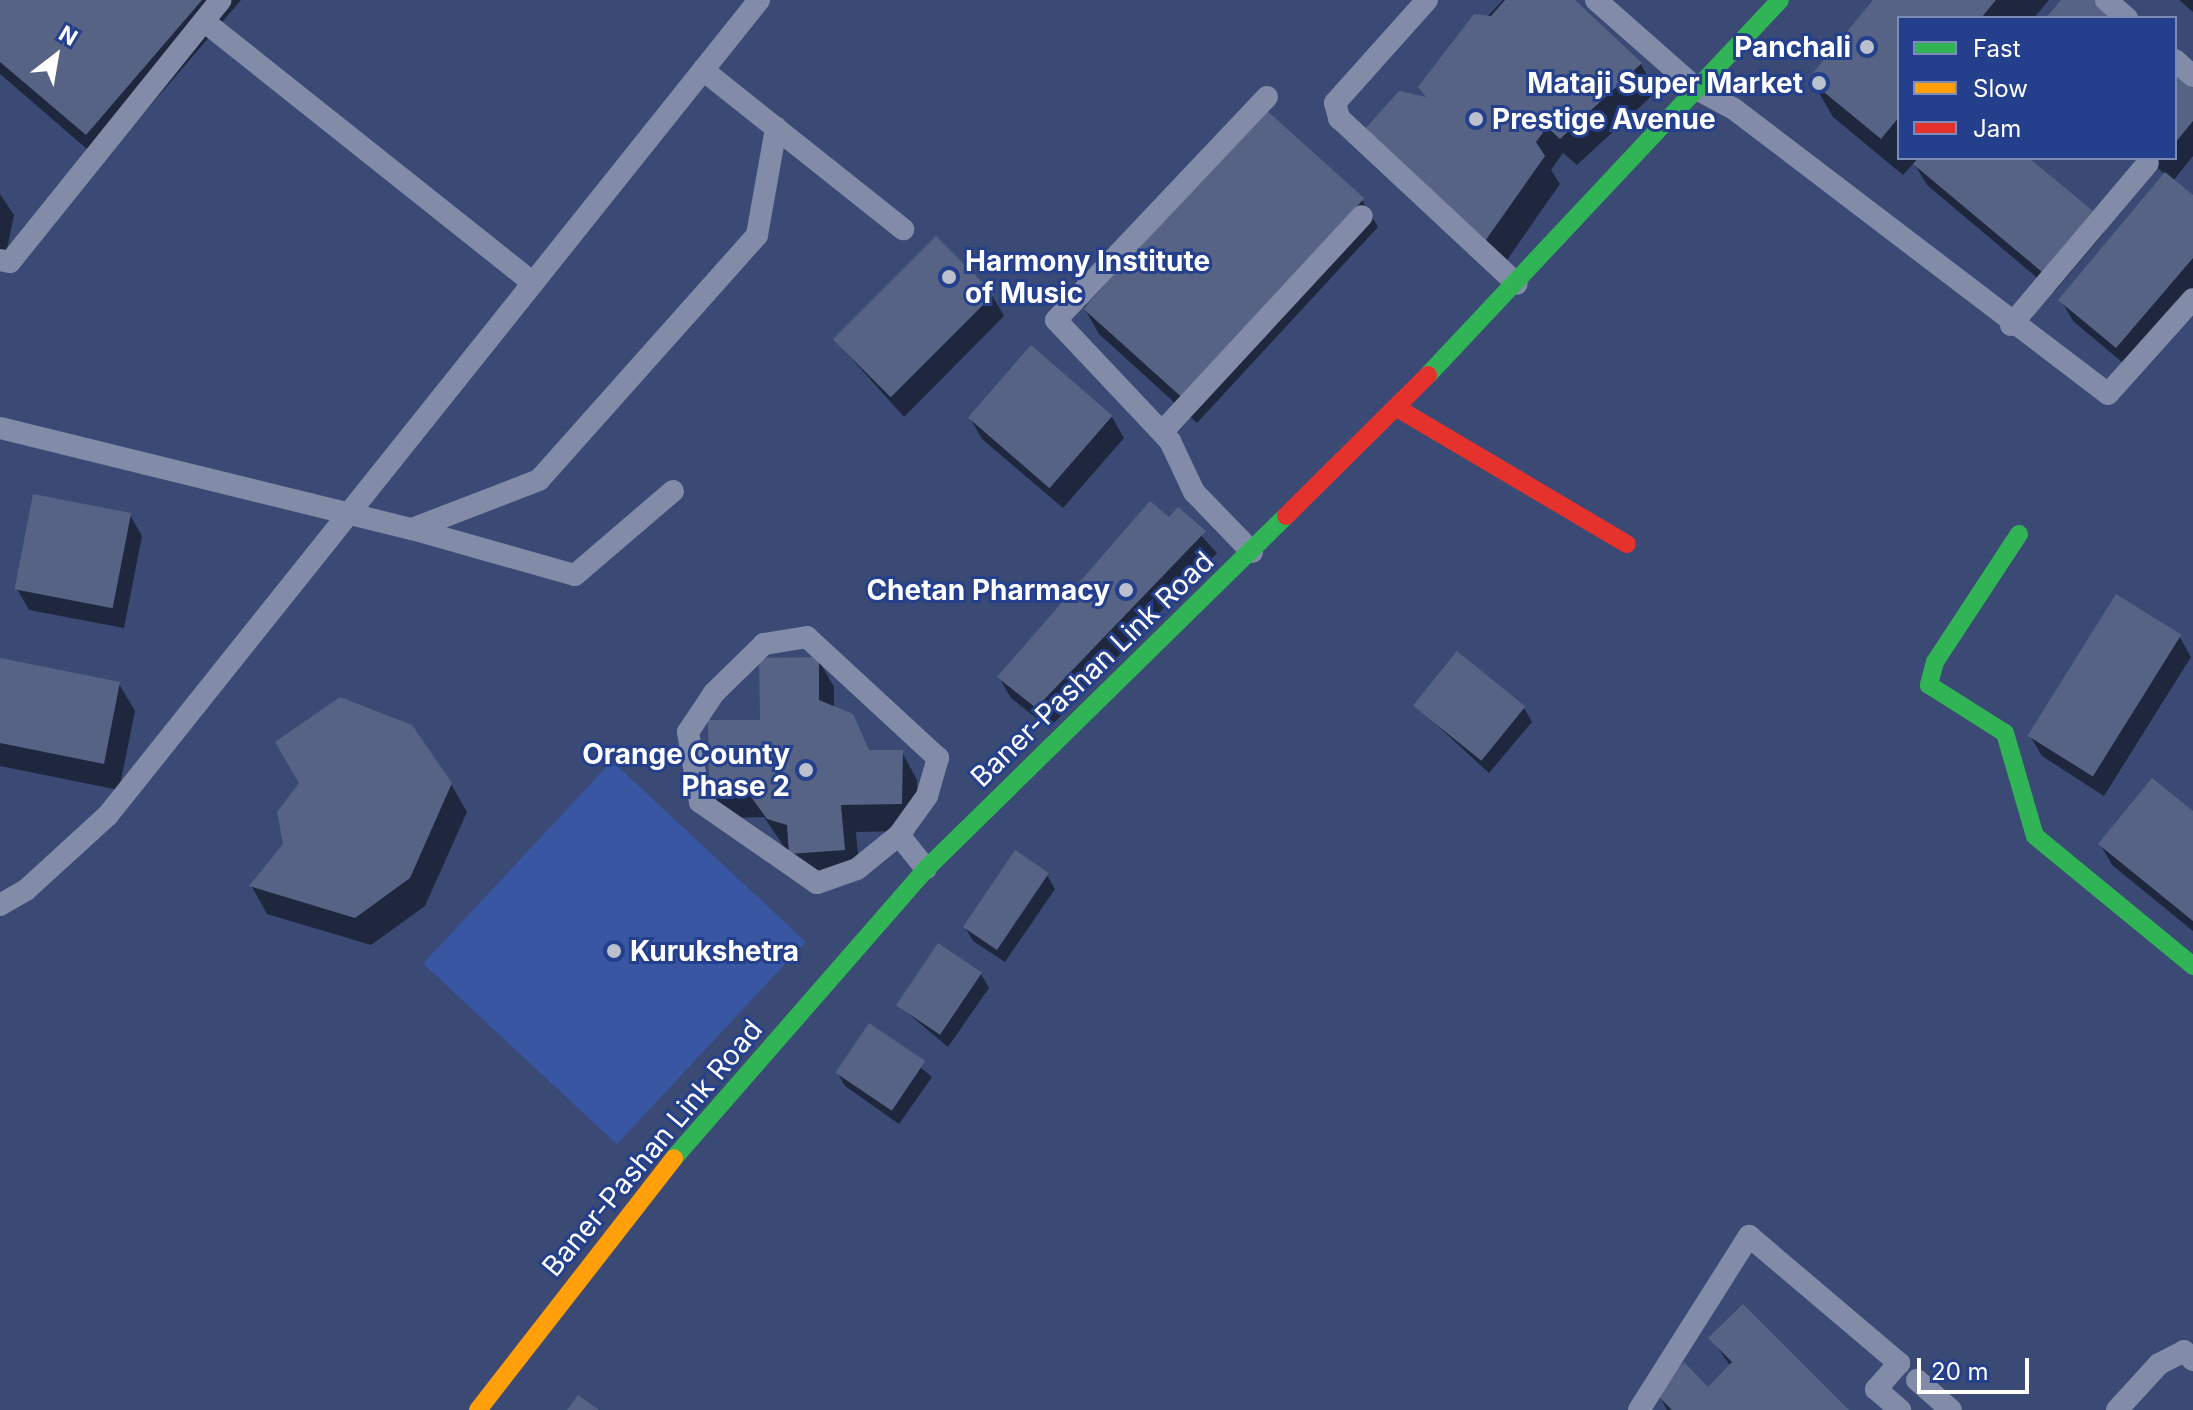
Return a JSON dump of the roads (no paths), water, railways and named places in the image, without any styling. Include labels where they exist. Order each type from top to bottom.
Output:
[{"type":"street","name":"Baner-Pashan Link Road","points":[[478,1410],[631,1208],[926,869],[1397,408],[1517,284],[1780,0]]},
{"type":"street","points":[[1397,408],[1627,544]]},
{"type":"street","points":[[2019,534],[1935,662],[1929,685],[2005,733],[2035,836],[2193,966]]},
{"type":"lane","points":[[0,260],[10,262],[221,0]]},
{"type":"lane","points":[[0,905],[26,890],[108,815],[759,0]]},
{"type":"lane","points":[[1427,0],[1335,103],[1339,118],[1517,284]]},
{"type":"lane","points":[[1596,0],[1697,89],[1734,109],[2011,325],[2108,394],[2193,299]]},
{"type":"lane","points":[[2106,0],[2125,16]]},
{"type":"lane","points":[[205,22],[533,283]]},
{"type":"lane","points":[[2177,62],[2193,76]]},
{"type":"lane","points":[[703,70],[903,229]]},
{"type":"lane","points":[[1252,552],[1194,492],[1162,432],[1056,320],[1267,97]]},
{"type":"lane","points":[[412,529],[539,480],[757,235],[776,128]]},
{"type":"lane","points":[[2011,325],[2148,163]]},
{"type":"lane","points":[[1162,432],[1362,216]]},
{"type":"lane","points":[[0,428],[350,512],[575,575],[673,491]]},
{"type":"lane","points":[[807,637],[938,758],[927,796],[899,835],[857,869],[817,883],[700,802],[688,732],[714,693],[764,644],[807,637]]},
{"type":"lane","points":[[899,835],[926,869]]},
{"type":"lane","points":[[1639,1410],[1749,1236],[1899,1363],[1876,1389],[1900,1410]]},
{"type":"lane","points":[[2117,1410],[2159,1364],[2184,1351],[2193,1360]]},
{"type":"lane","points":[[1917,1380],[1951,1410]]},
{"type":"place","name":"Panchali","points":[[1867,47]]},
{"type":"place","name":"Mataji Super Market","points":[[1819,83]]},
{"type":"place","name":"Prestige Avenue","points":[[1476,119]]},
{"type":"place","name":"Harmony Institute of Music","points":[[949,277]]},
{"type":"place","name":"Chetan Pharmacy","points":[[1126,590]]},
{"type":"place","name":"Orange County Phase 2","points":[[806,770]]},
{"type":"place","name":"Kurukshetra","points":[[614,951]]}]
